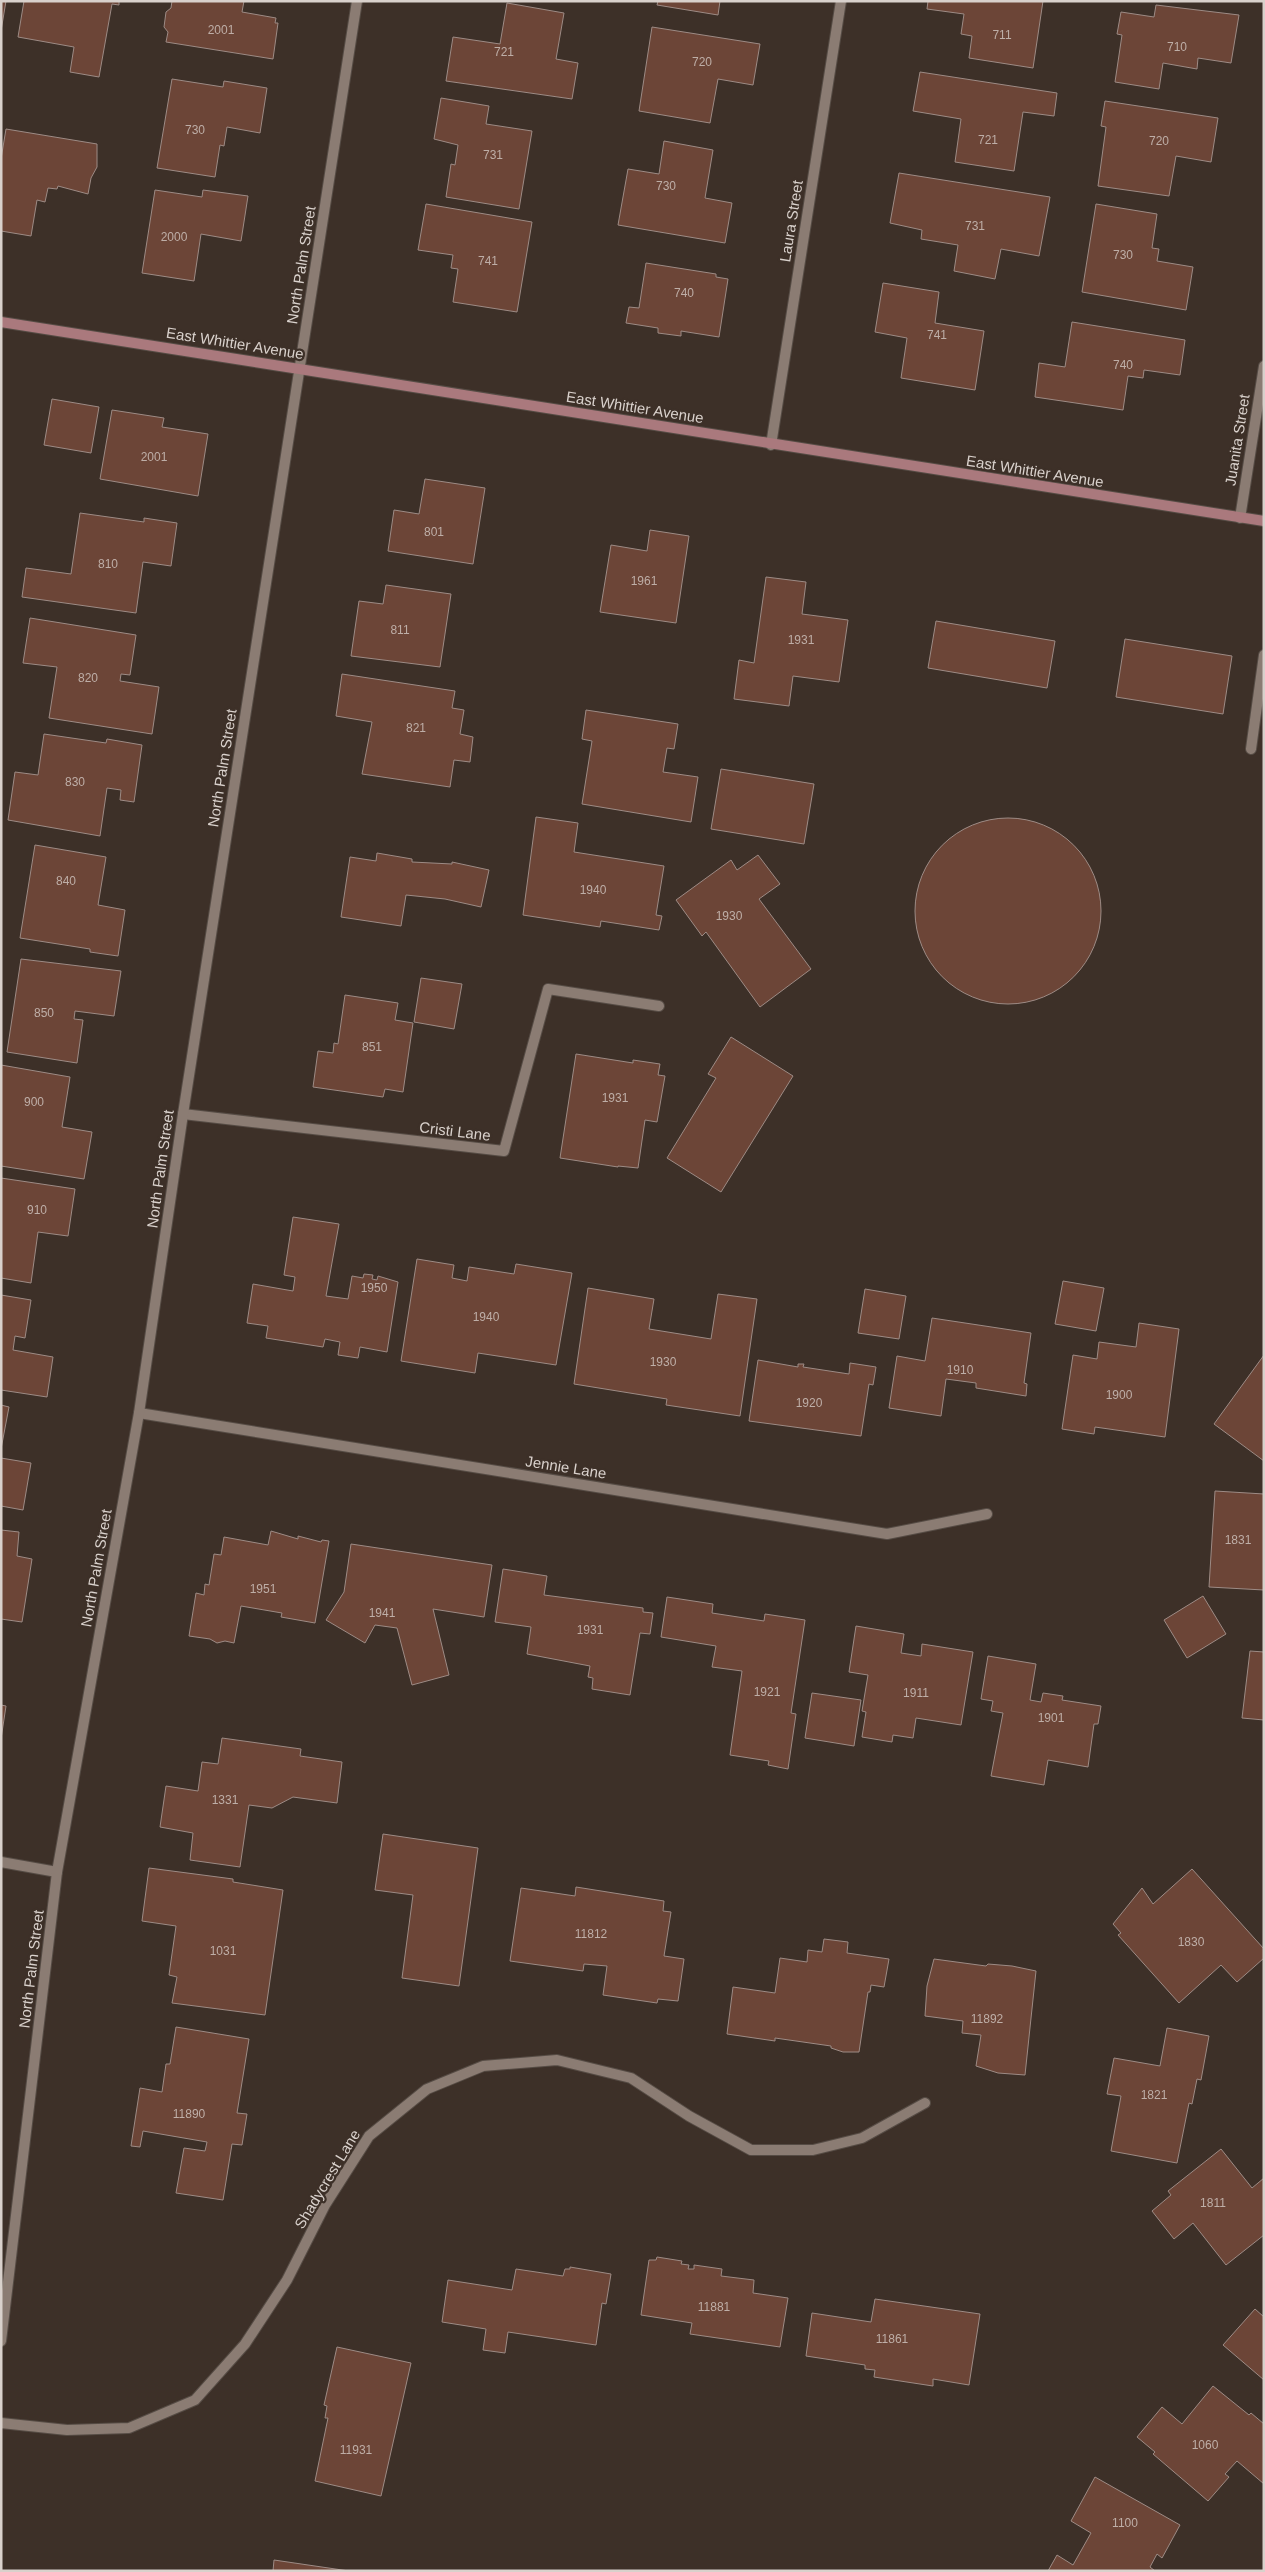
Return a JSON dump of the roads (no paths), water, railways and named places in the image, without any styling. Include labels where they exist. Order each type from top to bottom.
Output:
[{"type":"street","name":"North Palm Street","points":[[1,2341],[58,1872],[139,1413],[183,1114],[357,1]]},
{"type":"street","name":"Laura Street","points":[[771,445],[841,1]]},
{"type":"street","name":"East Whittier Avenue","points":[[1,322],[1264,522]]},
{"type":"street","name":"Juanita Street","points":[[1240,518],[1264,366]]},
{"type":"street","points":[[1251,750],[1264,655]]},
{"type":"street","name":"Cristi Lane","points":[[183,1114],[504,1151],[548,989],[659,1006]]},
{"type":"street","name":"Jennie Lane","points":[[139,1413],[887,1534],[987,1514]]},
{"type":"street","points":[[1,1862],[58,1872]]},
{"type":"street","name":"Shadycrest Lane","points":[[1,2423],[67,2430],[129,2428],[195,2400],[245,2344],[287,2280],[326,2205],[369,2136],[426,2089],[483,2066],[557,2060],[631,2078],[689,2116],[752,2150],[813,2150],[862,2138],[925,2103]]}]
